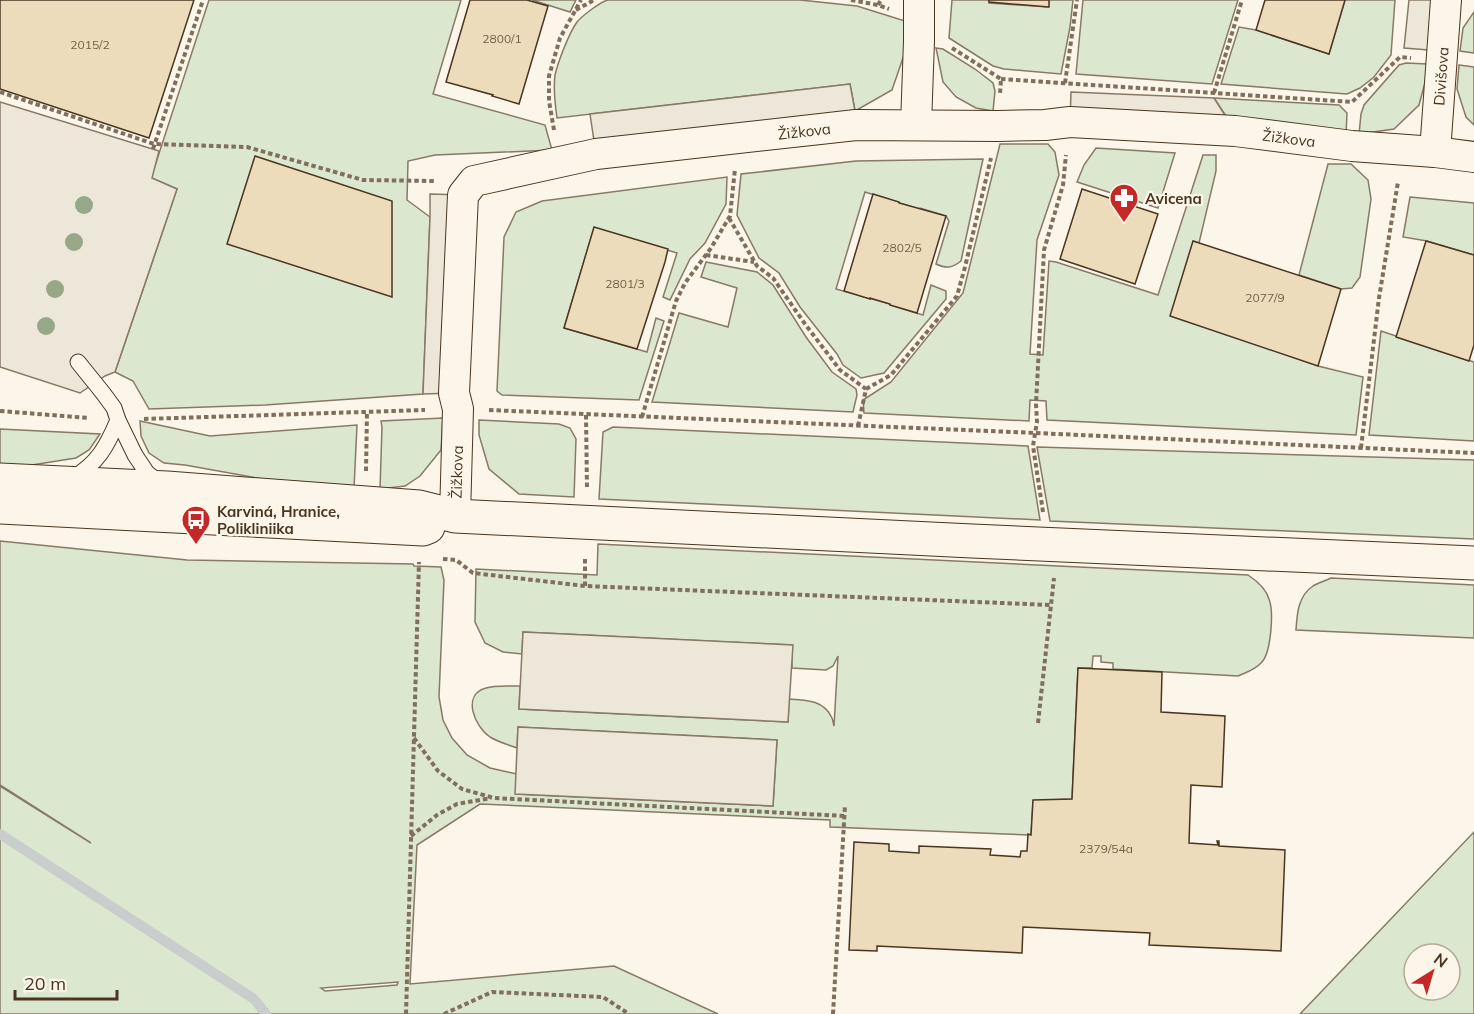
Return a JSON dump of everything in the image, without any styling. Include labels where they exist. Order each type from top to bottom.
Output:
[{"type":"street","points":[[916,125],[919,0]]},
{"type":"street","name":"Divišova","points":[[1435,152],[1446,0]]},
{"type":"street","name":"Žižkova","points":[[455,516],[458,409],[454,393],[463,195],[474,181],[596,154],[856,125],[998,126],[1070,122],[1235,131],[1352,146],[1474,157]]},
{"type":"street","name":"Žižkova","points":[[0,480],[167,488],[419,507],[455,516],[1474,563]]},
{"type":"street","name":"Žižkova","points":[[0,507],[423,530],[455,516]]},
{"type":"lane","points":[[78,362],[114,408],[135,455],[147,473],[167,488]]},
{"type":"lane","points":[[64,484],[85,471],[97,459],[109,442],[118,420]]},
{"type":"path","points":[[154,146],[202,0]]},
{"type":"path","points":[[560,163],[549,101],[549,76],[560,38],[581,0]]},
{"type":"path","points":[[576,10],[594,0]]},
{"type":"path","points":[[878,5],[881,0]]},
{"type":"path","points":[[1065,83],[1077,0]]},
{"type":"path","points":[[1214,93],[1242,0]]},
{"type":"path","points":[[919,41],[944,43],[1001,79],[1352,102],[1400,57],[1441,59]]},
{"type":"path","points":[[858,426],[866,389],[891,375],[957,296],[998,126],[1001,79]]},
{"type":"path","points":[[0,92],[154,146],[247,147],[363,180],[474,181]]},
{"type":"path","points":[[1038,723],[1055,573],[1051,544],[1040,501],[1033,446],[1037,422],[1044,250],[1063,186],[1070,122]]},
{"type":"path","points":[[642,417],[676,302],[684,283],[706,255],[729,218],[735,170],[728,139]]},
{"type":"path","points":[[1360,448],[1379,298],[1403,150]]},
{"type":"path","points":[[729,218],[757,266],[773,278],[840,370],[866,389]]},
{"type":"path","points":[[706,255],[755,262]]},
{"type":"path","points":[[0,411],[118,420],[458,409],[1474,453]]},
{"type":"path","points":[[366,474],[367,411]]},
{"type":"path","points":[[586,414],[587,497]]},
{"type":"path","points":[[585,554],[585,586]]},
{"type":"path","points":[[406,1014],[419,557]]},
{"type":"path","points":[[438,558],[456,560],[473,573],[585,586],[1051,605]]},
{"type":"path","points":[[414,738],[438,771],[462,789],[494,798]]},
{"type":"path","points":[[411,836],[437,815],[457,804],[494,798],[845,816]]},
{"type":"path","points":[[833,1014],[845,805]]},
{"type":"path","points":[[444,1014],[492,992],[603,997],[629,1014]]},
{"type":"green space","points":[[209,0],[461,0],[433,94],[545,125],[552,150],[435,155],[408,161],[407,200],[430,217],[423,394],[265,405],[149,409],[133,381],[115,372],[177,189],[151,178]]},
{"type":"green space","points":[[532,0],[576,0],[570,12]]},
{"type":"green space","points":[[608,0],[800,0],[857,6],[905,21],[904,55],[892,90],[855,111],[850,84],[557,118],[555,75],[567,40],[579,19]]},
{"type":"green space","points":[[952,0],[989,0],[989,3],[1048,7],[1049,0],[1073,0],[1061,74],[993,66],[949,38]]},
{"type":"green space","points":[[1083,0],[1238,0],[1212,84],[1076,74]]},
{"type":"green space","points":[[1345,0],[1395,0],[1391,55],[1374,77],[1360,88],[1347,94],[1221,84],[1239,27],[1256,30],[1329,54]]},
{"type":"green space","points":[[1474,12],[1474,53],[1460,51],[1463,28]]},
{"type":"green space","points":[[936,48],[943,49],[993,83],[995,91],[993,111],[976,108],[956,97],[943,82]]},
{"type":"green space","points":[[1427,64],[1427,75],[1419,105],[1394,129],[1359,134],[1364,105],[1399,65]]},
{"type":"green space","points":[[1459,65],[1474,67],[1474,125],[1466,117],[1457,89]]},
{"type":"green space","points":[[1214,98],[1339,105],[1347,113],[1346,134],[1228,119]]},
{"type":"green space","points":[[1000,144],[1048,144],[1055,152],[1059,175],[1037,240],[1030,354],[1043,355],[1049,261],[1158,295],[1203,155],[1216,155],[1216,171],[1199,243],[1193,241],[1318,366],[1363,377],[1356,435],[1047,420],[1046,401],[1030,400],[1029,421],[864,413],[863,400],[891,382],[963,293]]},
{"type":"green space","points":[[1096,148],[1175,153],[1158,208],[1077,182],[1084,165]]},
{"type":"green space","points":[[983,159],[961,261],[952,266],[936,264],[949,221],[946,216],[865,192],[836,289],[923,315],[931,285],[946,291],[946,299],[884,373],[861,378],[843,365],[800,307],[779,273],[759,258],[737,215],[741,174],[856,161]]},
{"type":"green space","points":[[1328,164],[1351,164],[1368,180],[1371,199],[1360,277],[1352,288],[1341,289],[1299,275]]},
{"type":"green space","points":[[727,177],[726,204],[705,243],[690,259],[670,300],[663,297],[677,253],[594,228],[564,328],[647,352],[656,318],[664,321],[639,400],[502,395],[497,391],[504,237],[516,212],[542,201]]},
{"type":"green space","points":[[1410,197],[1474,203],[1474,255],[1427,241],[1403,237]]},
{"type":"green space","points":[[706,262],[757,272],[773,285],[806,337],[832,372],[856,389],[853,412],[652,402],[679,313],[728,327],[737,288],[701,277]]},
{"type":"green space","points":[[1381,331],[1474,362],[1474,441],[1369,435]]},
{"type":"green space","points":[[443,418],[441,450],[420,476],[405,486],[380,489],[381,421]]},
{"type":"green space","points":[[479,420],[559,424],[570,428],[576,439],[574,497],[519,494],[489,469],[479,435]]},
{"type":"green space","points":[[140,421],[210,436],[357,425],[354,488],[307,487],[164,463],[149,453],[141,436]]},
{"type":"green space","points":[[613,427],[1028,446],[1040,520],[599,499],[603,432]]},
{"type":"green space","points":[[0,429],[100,434],[89,450],[76,458],[0,470]]},
{"type":"green space","points":[[1037,447],[1474,460],[1474,539],[1050,521]]},
{"type":"green space","points":[[0,541],[187,560],[413,564],[414,566],[441,567],[444,580],[439,697],[443,720],[452,738],[467,755],[490,768],[517,774],[516,794],[773,806],[777,740],[518,727],[517,748],[496,740],[484,732],[473,711],[474,697],[478,692],[489,687],[520,686],[519,709],[788,722],[789,699],[802,700],[819,704],[829,712],[834,726],[838,656],[833,666],[826,670],[792,668],[792,645],[523,632],[522,654],[503,652],[485,643],[475,622],[476,569],[597,575],[598,544],[1248,575],[1263,588],[1271,605],[1271,632],[1265,657],[1257,667],[1238,676],[1113,669],[1113,663],[1101,662],[1101,656],[1093,656],[1092,668],[1078,668],[1072,799],[1033,801],[1031,835],[830,827],[830,820],[480,804],[417,845],[410,984],[614,966],[718,1014],[0,1014],[0,786],[91,843],[0,785]],"holes":[[[398,982],[397,985],[325,991],[321,988]]]},
{"type":"green space","points":[[1331,578],[1474,585],[1474,638],[1296,630],[1298,612],[1304,595],[1313,586]]},
{"type":"green space","points":[[1474,832],[1474,1014],[1300,1014]]},
{"type":"shaded area","points":[[1409,0],[1446,0],[1441,51],[1404,48]]},
{"type":"shaded area","points":[[850,84],[855,111],[596,154],[590,114]]},
{"type":"shaded area","points":[[1071,92],[1214,98],[1235,131],[1070,122]]},
{"type":"shaded area","points":[[0,102],[159,151],[152,178],[177,189],[115,372],[80,393],[0,367]]},
{"type":"shaded area","points":[[430,194],[463,195],[454,393],[423,394]]},
{"type":"shaded area","points":[[523,632],[793,645],[788,722],[519,709]]},
{"type":"shaded area","points":[[518,727],[777,740],[773,806],[515,794]]},
{"type":"building","points":[[0,0],[194,0],[149,138],[0,89]]},
{"type":"building","points":[[470,0],[527,0],[548,6],[519,104],[446,82]]},
{"type":"building","points":[[989,0],[1049,0],[1049,7],[989,2]]},
{"type":"building","points":[[1265,0],[1345,0],[1329,54],[1256,30]]},
{"type":"building","points":[[255,156],[392,201],[392,297],[227,244]]},
{"type":"building","points":[[1082,189],[1158,214],[1135,284],[1060,259]]},
{"type":"building","points":[[873,194],[946,216],[917,313],[844,291]]},
{"type":"building","points":[[594,227],[668,249],[637,349],[564,328]]},
{"type":"building","points":[[1193,241],[1341,289],[1318,366],[1170,316]]},
{"type":"building","points":[[1426,241],[1474,255],[1474,345],[1469,361],[1396,337]]},
{"type":"building","points":[[1078,668],[1162,672],[1161,712],[1225,716],[1222,787],[1191,785],[1189,843],[1218,845],[1217,841],[1219,841],[1219,846],[1285,850],[1281,951],[1149,945],[1150,933],[1023,927],[1022,953],[877,946],[877,951],[849,950],[854,842],[889,844],[889,851],[919,853],[919,846],[991,849],[990,855],[1020,857],[1021,851],[1027,851],[1028,834],[1031,835],[1033,800],[1072,799]]},
{"type":"waterway","points":[[0,834],[254,999],[266,1014]]},
{"type":"place","name":"Avicena","points":[[1124,224]]},
{"type":"place","name":"Karviná, Hranice, Polikliniika","points":[[196,546]]}]
